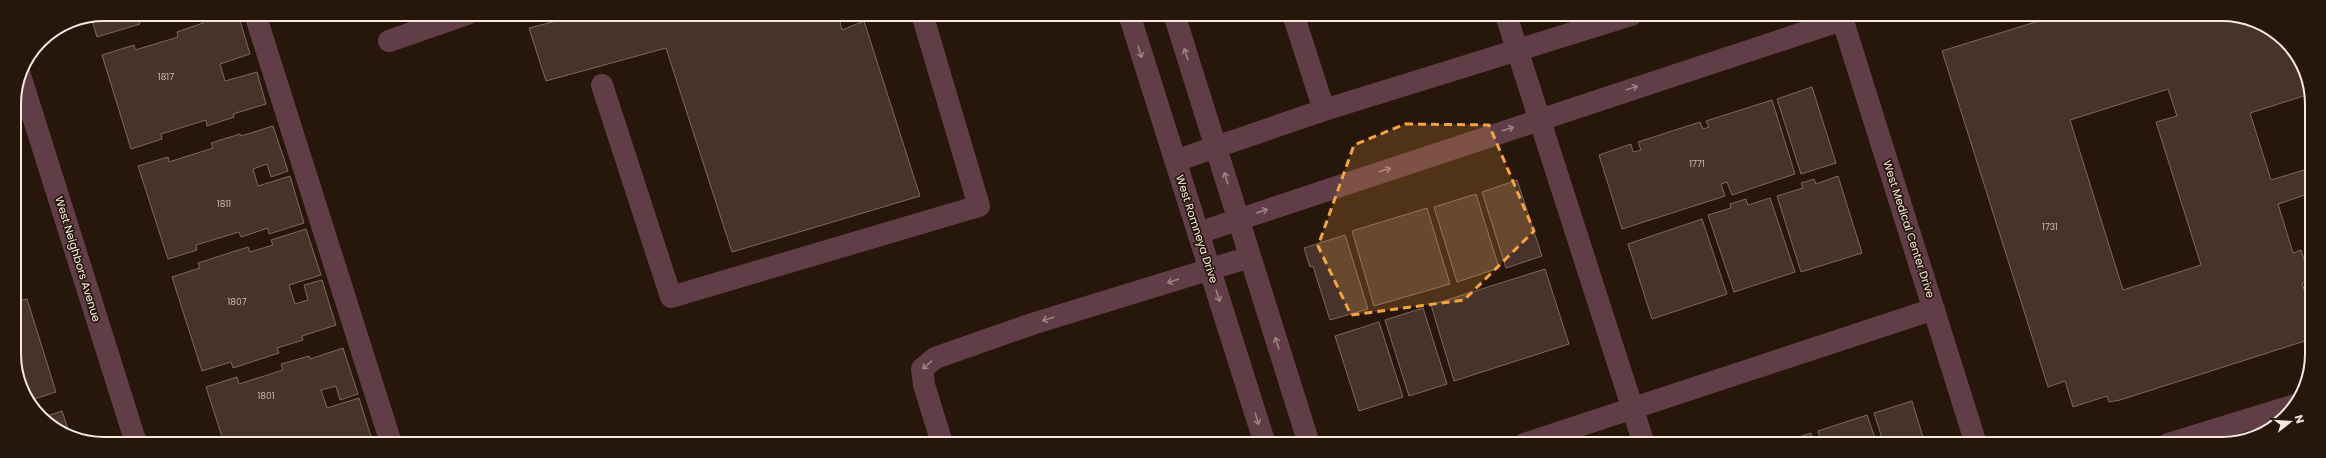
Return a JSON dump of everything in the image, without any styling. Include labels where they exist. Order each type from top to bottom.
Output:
[{"type":"street","points":[[257,21],[389,437]]},
{"type":"street","points":[[389,41],[447,21]]},
{"type":"street","points":[[602,86],[671,297],[979,206],[924,21]]},
{"type":"street","name":"West Romneya Drive","points":[[1131,21],[1263,437]]},
{"type":"street","points":[[1176,21],[1307,437]]},
{"type":"street","points":[[1295,21],[1324,110]]},
{"type":"street","points":[[1508,21],[1642,437]]},
{"type":"street","points":[[1175,161],[1324,110],[1612,21]]},
{"type":"street","points":[[1198,233],[1830,21]]},
{"type":"street","name":"West Medical Center Drive","points":[[1843,21],[1974,437]]},
{"type":"street","name":"West Neighbors Avenue","points":[[23,86],[134,437]]},
{"type":"street","points":[[940,437],[924,384],[922,369],[935,358],[1032,324],[1250,257]]},
{"type":"street","points":[[1545,437],[1934,309]]},
{"type":"street","points":[[2191,437],[2270,413]]},
{"type":"highlighted area","points":[[1405,124],[1489,125],[1534,231],[1464,300],[1351,315],[1318,246],[1354,145]]},
{"type":"building","points":[[139,21],[140,24],[97,37],[93,22]]},
{"type":"building","points":[[202,21],[240,21],[250,54],[220,64],[225,81],[257,72],[266,104],[233,114],[234,117],[207,126],[206,120],[161,134],[162,139],[131,149],[102,55],[134,45],[135,50],[178,37],[177,32],[203,23]]},
{"type":"building","points":[[556,21],[840,21],[842,30],[864,21],[920,196],[732,252],[666,48],[546,81],[529,28]]},
{"type":"building","points":[[2039,21],[2222,21],[2249,25],[2268,35],[2281,45],[2294,63],[2301,77],[2304,96],[2250,113],[2271,180],[2305,170],[2305,195],[2278,204],[2293,253],[2301,250],[2305,262],[2305,282],[2302,283],[2305,292],[2305,341],[2120,400],[2109,402],[2107,396],[2073,407],[2065,381],[2048,387],[1942,51]],"holes":[[[2168,89],[2177,116],[2156,122],[2201,265],[2123,290],[2070,120]]]},
{"type":"building","points":[[1812,87],[1836,163],[1801,174],[1777,99]]},
{"type":"building","points":[[1772,100],[1795,174],[1732,195],[1727,182],[1721,184],[1725,196],[1622,229],[1599,155],[1631,144],[1633,152],[1641,150],[1638,142],[1700,122],[1703,129],[1709,127],[1706,121]]},
{"type":"building","points":[[273,126],[288,171],[271,177],[267,164],[253,169],[258,186],[290,176],[304,223],[269,234],[268,228],[241,237],[239,232],[196,245],[197,250],[168,259],[138,166],[168,157],[169,162],[213,148],[211,143]]},
{"type":"building","points":[[1838,176],[1862,253],[1801,272],[1777,196],[1803,188],[1801,183],[1814,179],[1816,184]]},
{"type":"building","points":[[1517,180],[1542,256],[1506,268],[1482,192]]},
{"type":"building","points":[[1476,194],[1499,268],[1457,282],[1434,207]]},
{"type":"building","points":[[1770,198],[1795,272],[1734,292],[1708,215],[1731,208],[1730,204],[1746,199],[1748,205]]},
{"type":"building","points":[[1427,208],[1450,284],[1374,306],[1352,231]]},
{"type":"building","points":[[1702,219],[1727,294],[1652,319],[1628,244]]},
{"type":"building","points":[[306,229],[321,275],[289,285],[295,304],[308,300],[304,285],[322,280],[336,325],[302,336],[303,340],[277,348],[279,353],[233,368],[231,362],[202,371],[172,277],[200,268],[198,263],[248,247],[250,252],[273,245],[271,240]]},
{"type":"building","points":[[1345,235],[1368,309],[1330,320],[1313,266],[1310,267],[1304,248]]},
{"type":"building","points":[[1545,269],[1569,344],[1454,381],[1431,305]]},
{"type":"building","points":[[27,299],[56,392],[35,399],[25,381],[21,359],[21,300]]},
{"type":"building","points":[[1423,308],[1447,384],[1409,396],[1385,320]]},
{"type":"building","points":[[1379,322],[1403,397],[1359,411],[1335,336]]},
{"type":"building","points":[[343,348],[358,394],[340,400],[336,386],[321,390],[327,408],[359,398],[371,437],[222,437],[206,387],[237,377],[239,384],[283,370],[281,364],[309,356],[310,359]]},
{"type":"building","points":[[1912,401],[1923,437],[1882,437],[1874,413]]},
{"type":"building","points":[[62,411],[68,429],[58,423],[48,416]]},
{"type":"building","points":[[1867,415],[1875,437],[1820,437],[1818,431]]},
{"type":"building","points":[[1811,433],[1812,437],[1799,437]]}]
